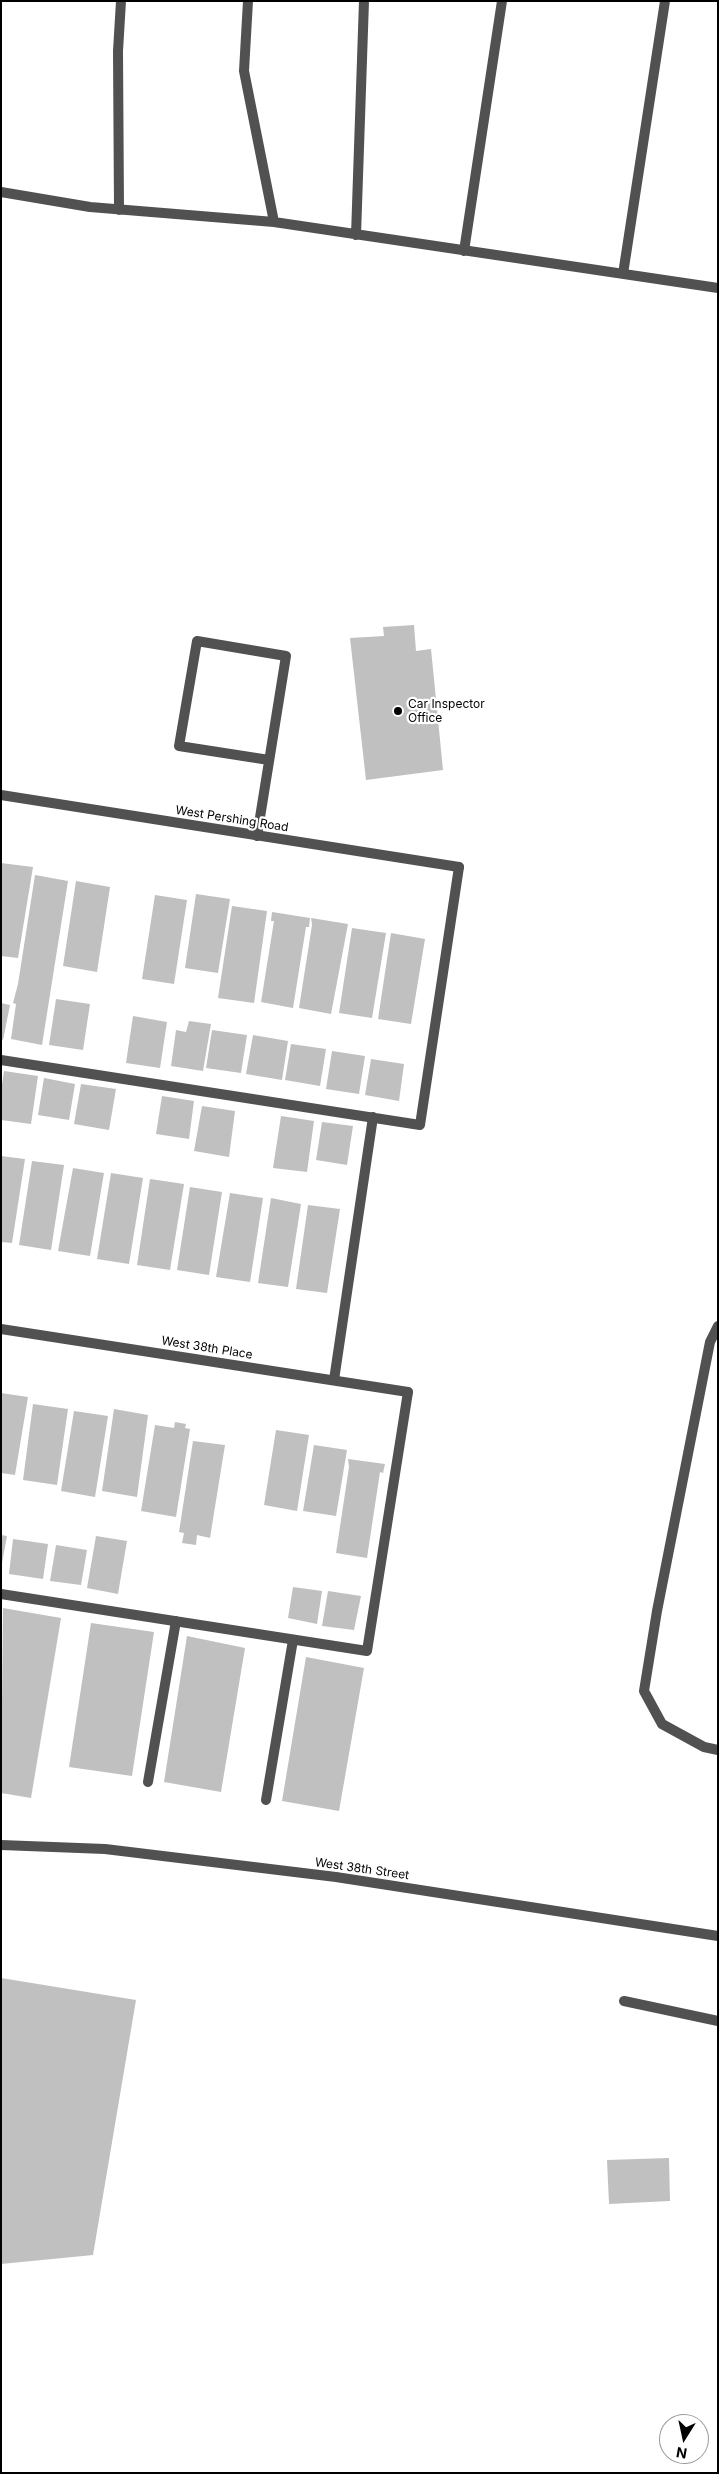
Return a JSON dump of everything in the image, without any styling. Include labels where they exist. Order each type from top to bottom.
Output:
[{"type":"street","points":[[119,210],[118,51],[122,1]]},
{"type":"street","points":[[248,1],[244,71],[274,222]]},
{"type":"street","points":[[356,235],[364,1]]},
{"type":"street","points":[[464,250],[502,1]]},
{"type":"street","points":[[623,274],[665,1]]},
{"type":"street","points":[[1,192],[119,210],[274,222],[718,288]]},
{"type":"street","points":[[257,836],[286,656],[198,641],[180,746],[269,760]]},
{"type":"street","name":"West Pershing Road","points":[[1,795],[459,867],[420,1125],[373,1118]]},
{"type":"street","points":[[1,1060],[373,1118],[334,1380]]},
{"type":"street","points":[[718,1326],[710,1342],[657,1611],[644,1691],[662,1724],[704,1747],[718,1750]]},
{"type":"street","name":"West 38th Place","points":[[1,1328],[408,1392],[367,1651],[293,1640]]},
{"type":"street","points":[[1,1594],[293,1640],[266,1800]]},
{"type":"street","points":[[148,1782],[176,1621]]},
{"type":"street","name":"West 38th Street","points":[[1,1845],[105,1849],[326,1876],[718,1936]]},
{"type":"street","points":[[624,2001],[718,2021]]},
{"type":"building","name":"Car Inspector Office","points":[[414,625],[416,651],[431,649],[443,770],[366,780],[350,638],[384,636],[383,627]]},
{"type":"building","points":[[1,863],[33,867],[18,958],[1,956]]},
{"type":"building","points":[[35,875],[68,881],[42,1045],[11,1039],[16,1004],[13,1003],[18,984]]},
{"type":"building","points":[[76,881],[110,887],[97,972],[63,966]]},
{"type":"building","points":[[196,894],[230,899],[218,973],[185,968]]},
{"type":"building","points":[[155,895],[187,900],[174,984],[142,979]]},
{"type":"building","points":[[232,906],[267,911],[254,1003],[218,998]]},
{"type":"building","points":[[272,912],[310,918],[309,927],[306,927],[293,1008],[261,1002],[274,921],[271,921]]},
{"type":"building","points":[[311,918],[348,924],[331,1014],[299,1008],[312,925]]},
{"type":"building","points":[[352,928],[386,933],[372,1018],[339,1013]]},
{"type":"building","points":[[391,933],[425,939],[411,1024],[378,1019]]},
{"type":"building","points":[[56,999],[90,1004],[83,1050],[49,1045]]},
{"type":"building","points":[[1,1003],[10,1005],[3,1040],[1,1039]]},
{"type":"building","points":[[133,1016],[167,1022],[160,1068],[126,1063]]},
{"type":"building","points":[[189,1021],[211,1024],[203,1071],[171,1066],[176,1030],[186,1032]]},
{"type":"building","points":[[212,1030],[247,1035],[241,1073],[206,1068]]},
{"type":"building","points":[[253,1035],[288,1041],[282,1080],[246,1074]]},
{"type":"building","points":[[291,1044],[326,1049],[320,1086],[285,1080]]},
{"type":"building","points":[[332,1051],[365,1056],[359,1094],[326,1089]]},
{"type":"building","points":[[371,1059],[404,1064],[399,1101],[365,1095]]},
{"type":"building","points":[[4,1071],[38,1076],[31,1124],[1,1120],[1,1091]]},
{"type":"building","points":[[44,1078],[75,1084],[69,1120],[38,1115]]},
{"type":"building","points":[[81,1084],[116,1089],[109,1130],[74,1124]]},
{"type":"building","points":[[162,1096],[194,1101],[189,1139],[156,1134]]},
{"type":"building","points":[[202,1106],[235,1111],[229,1157],[194,1151]]},
{"type":"building","points":[[281,1116],[314,1121],[307,1172],[273,1168]]},
{"type":"building","points":[[322,1122],[353,1126],[347,1165],[316,1160]]},
{"type":"building","points":[[1,1156],[25,1159],[12,1243],[1,1242]]},
{"type":"building","points":[[32,1161],[64,1165],[51,1250],[19,1245]]},
{"type":"building","points":[[73,1168],[104,1173],[90,1256],[58,1251]]},
{"type":"building","points":[[111,1173],[143,1178],[129,1264],[97,1259]]},
{"type":"building","points":[[150,1179],[184,1184],[170,1270],[137,1265]]},
{"type":"building","points":[[190,1187],[222,1192],[209,1275],[177,1270]]},
{"type":"building","points":[[230,1193],[263,1198],[250,1282],[216,1277]]},
{"type":"building","points":[[271,1198],[301,1204],[288,1287],[258,1283]]},
{"type":"building","points":[[308,1205],[340,1209],[327,1293],[296,1289]]},
{"type":"building","points":[[1,1393],[28,1397],[15,1475],[1,1473]]},
{"type":"building","points":[[33,1404],[68,1409],[57,1485],[23,1480]]},
{"type":"building","points":[[114,1409],[148,1415],[137,1497],[102,1491]]},
{"type":"building","points":[[74,1411],[108,1416],[95,1497],[61,1491]]},
{"type":"building","points":[[175,1422],[186,1424],[185,1428],[190,1429],[176,1517],[141,1511],[155,1425],[174,1428]]},
{"type":"building","points":[[276,1430],[309,1435],[297,1511],[264,1505]]},
{"type":"building","points":[[193,1441],[225,1445],[210,1538],[197,1535],[196,1545],[182,1543],[184,1533],[179,1532]]},
{"type":"building","points":[[314,1445],[347,1450],[336,1516],[303,1511]]},
{"type":"building","points":[[348,1459],[385,1464],[383,1473],[380,1472],[367,1558],[336,1553],[349,1467]]},
{"type":"building","points":[[1,1535],[7,1536],[2,1563],[1,1563]]},
{"type":"building","points":[[96,1536],[127,1541],[118,1594],[87,1588]]},
{"type":"building","points":[[13,1539],[48,1544],[43,1579],[9,1574]]},
{"type":"building","points":[[56,1545],[87,1550],[81,1585],[50,1581]]},
{"type":"building","points":[[293,1587],[322,1591],[317,1624],[288,1618]]},
{"type":"building","points":[[328,1591],[361,1596],[354,1630],[322,1626]]},
{"type":"building","points":[[3,1608],[61,1618],[31,1798],[1,1793]]},
{"type":"building","points":[[91,1623],[154,1632],[132,1776],[69,1767]]},
{"type":"building","points":[[187,1636],[245,1648],[221,1792],[164,1782]]},
{"type":"building","points":[[306,1657],[364,1668],[339,1811],[282,1801]]},
{"type":"building","points":[[1,1978],[136,2000],[93,2255],[1,2264]]},
{"type":"building","points":[[669,2158],[670,2201],[609,2204],[607,2160]]},
{"type":"place","name":"Car Inspector Office","points":[[398,711]]}]
